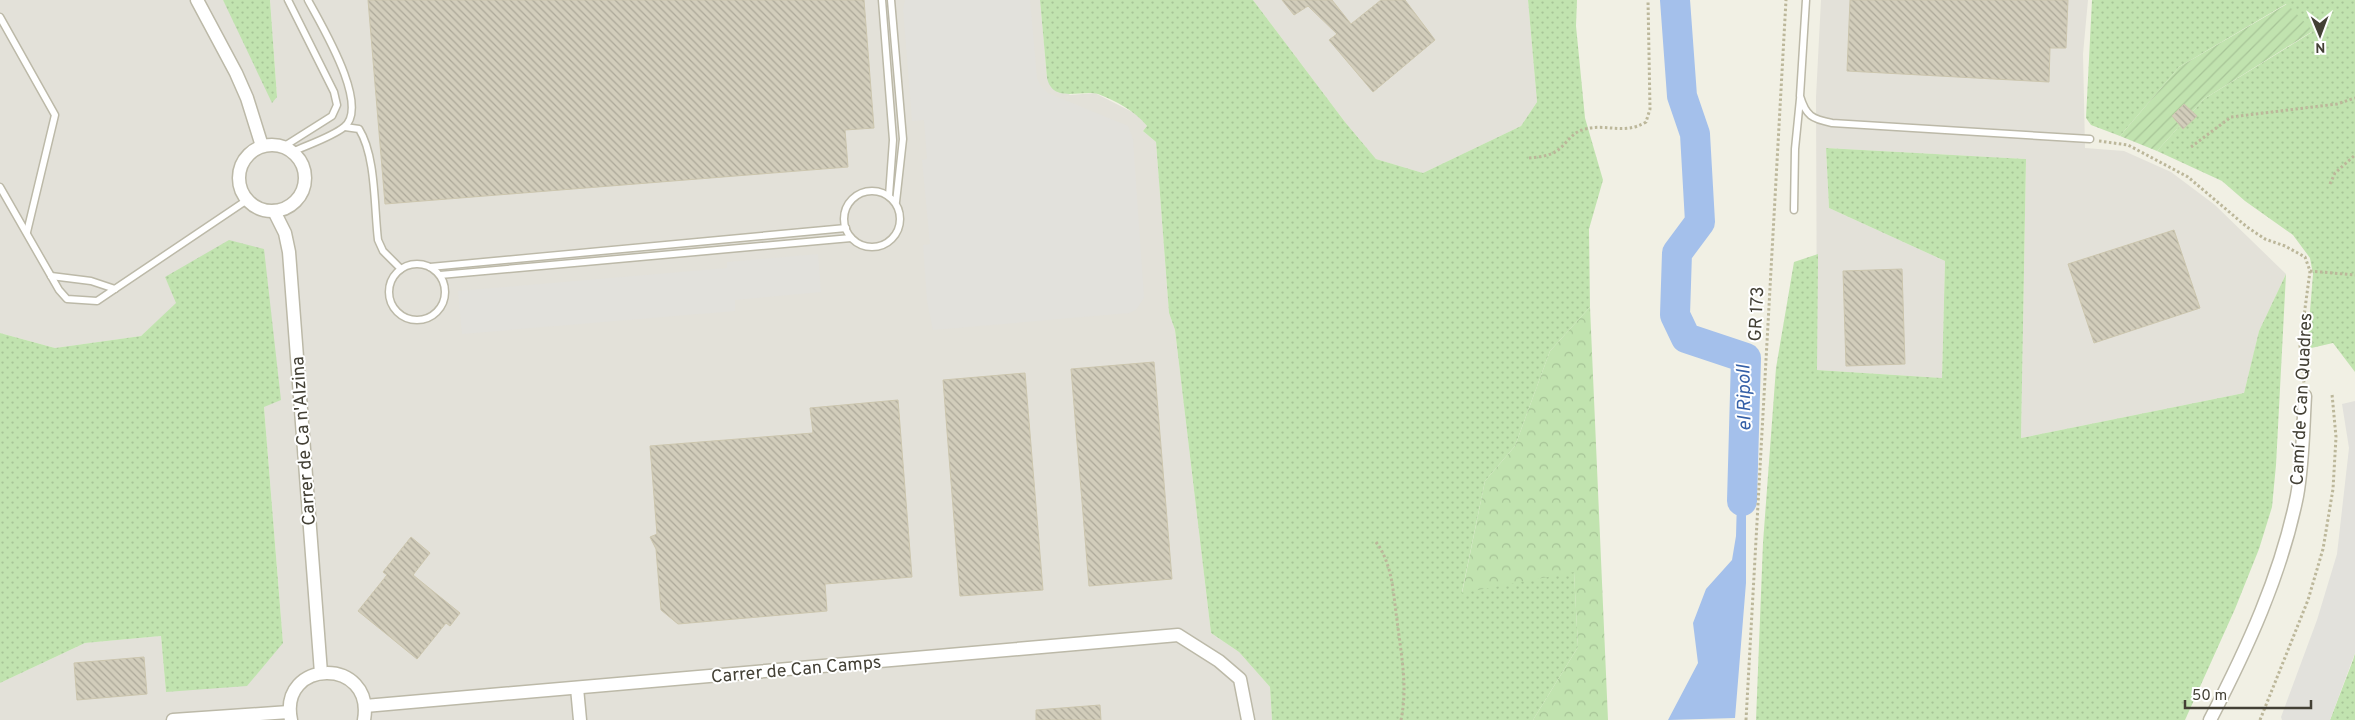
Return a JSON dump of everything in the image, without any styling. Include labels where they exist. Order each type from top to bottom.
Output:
[{"type":"street","points":[[197,0],[236,73],[247,98],[262,146]]},
{"type":"street","points":[[262,146],[287,149],[304,168],[304,188],[293,204],[274,211],[259,208],[247,200],[240,183],[242,164],[247,156],[262,146]]},
{"type":"street","name":"Carrer de Ca n'Alzina","points":[[274,211],[285,233],[289,252],[321,673]]},
{"type":"street","name":"Camí de Can Quadres","points":[[2210,720],[2254,629],[2280,562],[2297,494],[2302,447],[2304,396]]},
{"type":"street","name":"Carrer de Can Camps","points":[[365,706],[1178,635],[1219,661],[1240,679],[1248,720]]},
{"type":"street","points":[[174,720],[290,716],[294,691],[310,676],[333,672],[345,676],[355,684],[362,694],[365,706],[364,720]]},
{"type":"street","points":[[576,688],[580,720]]},
{"type":"lane","points":[[287,149],[332,116],[337,105],[334,92],[288,0]]},
{"type":"lane","points":[[308,0],[338,56],[348,87],[352,102],[351,117],[345,127]]},
{"type":"lane","points":[[882,0],[893,140],[890,196]]},
{"type":"lane","points":[[891,0],[902,139],[896,202],[901,218],[896,235],[890,241],[872,247],[862,246],[851,238],[846,228],[844,214],[847,205],[854,197],[872,190],[890,196],[896,202]]},
{"type":"lane","points":[[1794,210],[1795,149],[1806,0]]},
{"type":"lane","points":[[0,17],[55,115],[27,232]]},
{"type":"lane","points":[[1800,96],[1804,108],[1815,119],[1832,123],[2090,139]]},
{"type":"lane","points":[[287,149],[345,127],[359,129],[365,138],[369,158],[378,240],[383,251],[401,269]]},
{"type":"lane","points":[[0,187],[51,276],[67,299],[97,301],[247,200]]},
{"type":"lane","points":[[430,267],[440,275],[446,292],[440,309],[426,319],[417,321],[398,314],[388,297],[388,288],[392,278],[401,269],[416,264],[430,267],[846,228]]},
{"type":"lane","points":[[440,275],[851,238]]},
{"type":"lane","points":[[51,276],[91,281],[116,290]]},
{"type":"path","points":[[1528,158],[1547,156],[1556,151],[1580,130],[1591,128],[1634,129],[1646,122],[1650,109],[1648,0]]},
{"type":"path","name":"GR 173","points":[[1746,720],[1786,0]]},
{"type":"path","points":[[2191,147],[2231,117],[2337,104],[2355,98]]},
{"type":"path","points":[[2090,139],[2128,145],[2188,176],[2247,227],[2265,238],[2305,257],[2310,271],[2355,275]]},
{"type":"path","points":[[2330,184],[2335,172],[2355,155]]},
{"type":"path","name":"Camí de Can Quadres","points":[[2304,396],[2300,346],[2310,271]]},
{"type":"path","points":[[2260,720],[2308,600],[2323,549],[2333,489],[2336,437],[2332,394]]},
{"type":"path","points":[[1376,542],[1385,558],[1395,591],[1405,683],[1400,720]]},
{"type":"shaded area","points":[[0,0],[223,0],[277,97],[270,0],[1040,0],[1047,78],[1070,95],[1095,93],[1138,115],[1147,126],[1143,131],[1156,142],[1169,313],[1175,330],[1211,633],[1239,652],[1270,687],[1272,720],[0,720],[0,683],[85,643],[161,636],[166,692],[283,643],[264,407],[165,277],[177,303],[141,336],[55,348],[0,333]]},
{"type":"shaded area","points":[[905,0],[1030,0],[1037,78],[1041,86],[1048,93],[1128,126],[1133,139],[1144,298],[1136,310],[1129,313],[933,330],[927,301],[923,245],[930,244],[922,160],[927,159],[924,120],[912,121],[903,9]]},
{"type":"shaded area","points":[[1253,0],[1528,0],[1537,102],[1521,126],[1423,173],[1376,159],[1345,122]]},
{"type":"shaded area","points":[[1821,0],[2088,0],[2083,54],[2085,148],[2124,151],[2171,172],[2215,205],[2286,274],[2259,331],[2244,393],[2021,438],[2026,159],[1826,148],[1829,208],[1945,261],[1942,378],[1817,370],[1816,97]]},
{"type":"shaded area","points":[[818,254],[821,292],[735,300],[735,311],[462,334],[458,291],[727,268],[727,262]]},
{"type":"shaded area","points":[[2355,401],[2355,653],[2330,720],[2282,720],[2281,717],[2317,620],[2337,554],[2349,448],[2342,404]]},
{"type":"green space","points":[[223,0],[270,0],[277,97],[272,103]]},
{"type":"green space","points":[[1040,0],[1253,0],[1345,122],[1376,159],[1423,173],[1521,126],[1537,102],[1528,0],[1577,0],[1576,26],[1585,118],[1603,180],[1589,229],[1590,307],[1550,351],[1515,446],[1485,481],[1462,592],[1574,571],[1578,647],[1533,720],[1272,720],[1270,687],[1239,652],[1211,633],[1175,330],[1169,313],[1156,142],[1143,131],[1147,126],[1142,120],[1118,103],[1098,94],[1061,93],[1055,91],[1050,86],[1047,78]]},
{"type":"green space","points":[[2092,0],[2355,0],[2355,372],[2333,343],[2307,349],[2313,274],[2310,258],[2293,235],[2245,201],[2222,181],[2157,151],[2204,99],[2312,32],[2286,4],[2179,67],[2120,136],[2091,125],[2086,118]]},
{"type":"green space","points":[[2287,4],[2313,31],[2204,99],[2157,151],[2120,136],[2179,67]]},
{"type":"green space","points":[[1826,148],[2026,159],[2021,438],[2244,393],[2259,331],[2286,274],[2272,507],[2259,549],[2235,609],[2185,720],[1756,720],[1763,543],[1776,368],[1794,262],[1818,254],[1817,370],[1942,378],[1945,261],[1829,208]]},
{"type":"green space","points":[[229,240],[264,249],[281,400],[264,407],[283,643],[247,686],[166,692],[161,636],[85,643],[0,683],[0,333],[55,348],[141,336],[176,303],[165,277]]},
{"type":"green space","points":[[1590,307],[1608,720],[1533,720],[1578,647],[1574,572],[1462,593],[1485,481],[1515,446],[1550,351]]},
{"type":"green space","points":[[2355,653],[2355,720],[2330,720],[2353,660]]},
{"type":"water","points":[[1743,460],[1746,465],[1746,583],[1735,718],[1668,720],[1698,663],[1693,623],[1706,589],[1732,560],[1736,536],[1738,463]]},
{"type":"building","points":[[368,0],[864,0],[874,128],[845,130],[848,167],[385,204]]},
{"type":"building","points":[[1282,0],[1332,0],[1351,24],[1381,0],[1405,0],[1435,40],[1373,92],[1329,40],[1337,34],[1308,6],[1294,15]]},
{"type":"building","points":[[1850,0],[2068,0],[2066,48],[2050,48],[2049,82],[1847,71]]},
{"type":"building","points":[[2184,104],[2197,116],[2183,129],[2172,116]]},
{"type":"building","points":[[2174,230],[2200,308],[2094,343],[2068,264]]},
{"type":"building","points":[[1902,269],[1905,364],[1846,366],[1843,271]]},
{"type":"building","points":[[1154,362],[1172,579],[1089,586],[1071,369]]},
{"type":"building","points":[[1025,373],[1043,590],[960,596],[943,380]]},
{"type":"building","points":[[898,400],[912,577],[825,584],[827,611],[678,624],[661,610],[656,549],[650,537],[657,534],[650,446],[813,433],[810,408]]},
{"type":"building","points":[[411,537],[430,553],[413,575],[460,613],[450,626],[446,623],[417,659],[358,611],[387,575],[383,572]]},
{"type":"building","points":[[144,657],[147,694],[77,700],[74,663]]},
{"type":"building","points":[[1100,705],[1101,720],[1036,720],[1036,710]]},
{"type":"waterway","name":"el Ripoll","points":[[1675,0],[1682,96],[1695,134],[1700,222],[1677,253],[1675,315],[1686,338],[1746,358],[1742,501]]}]
